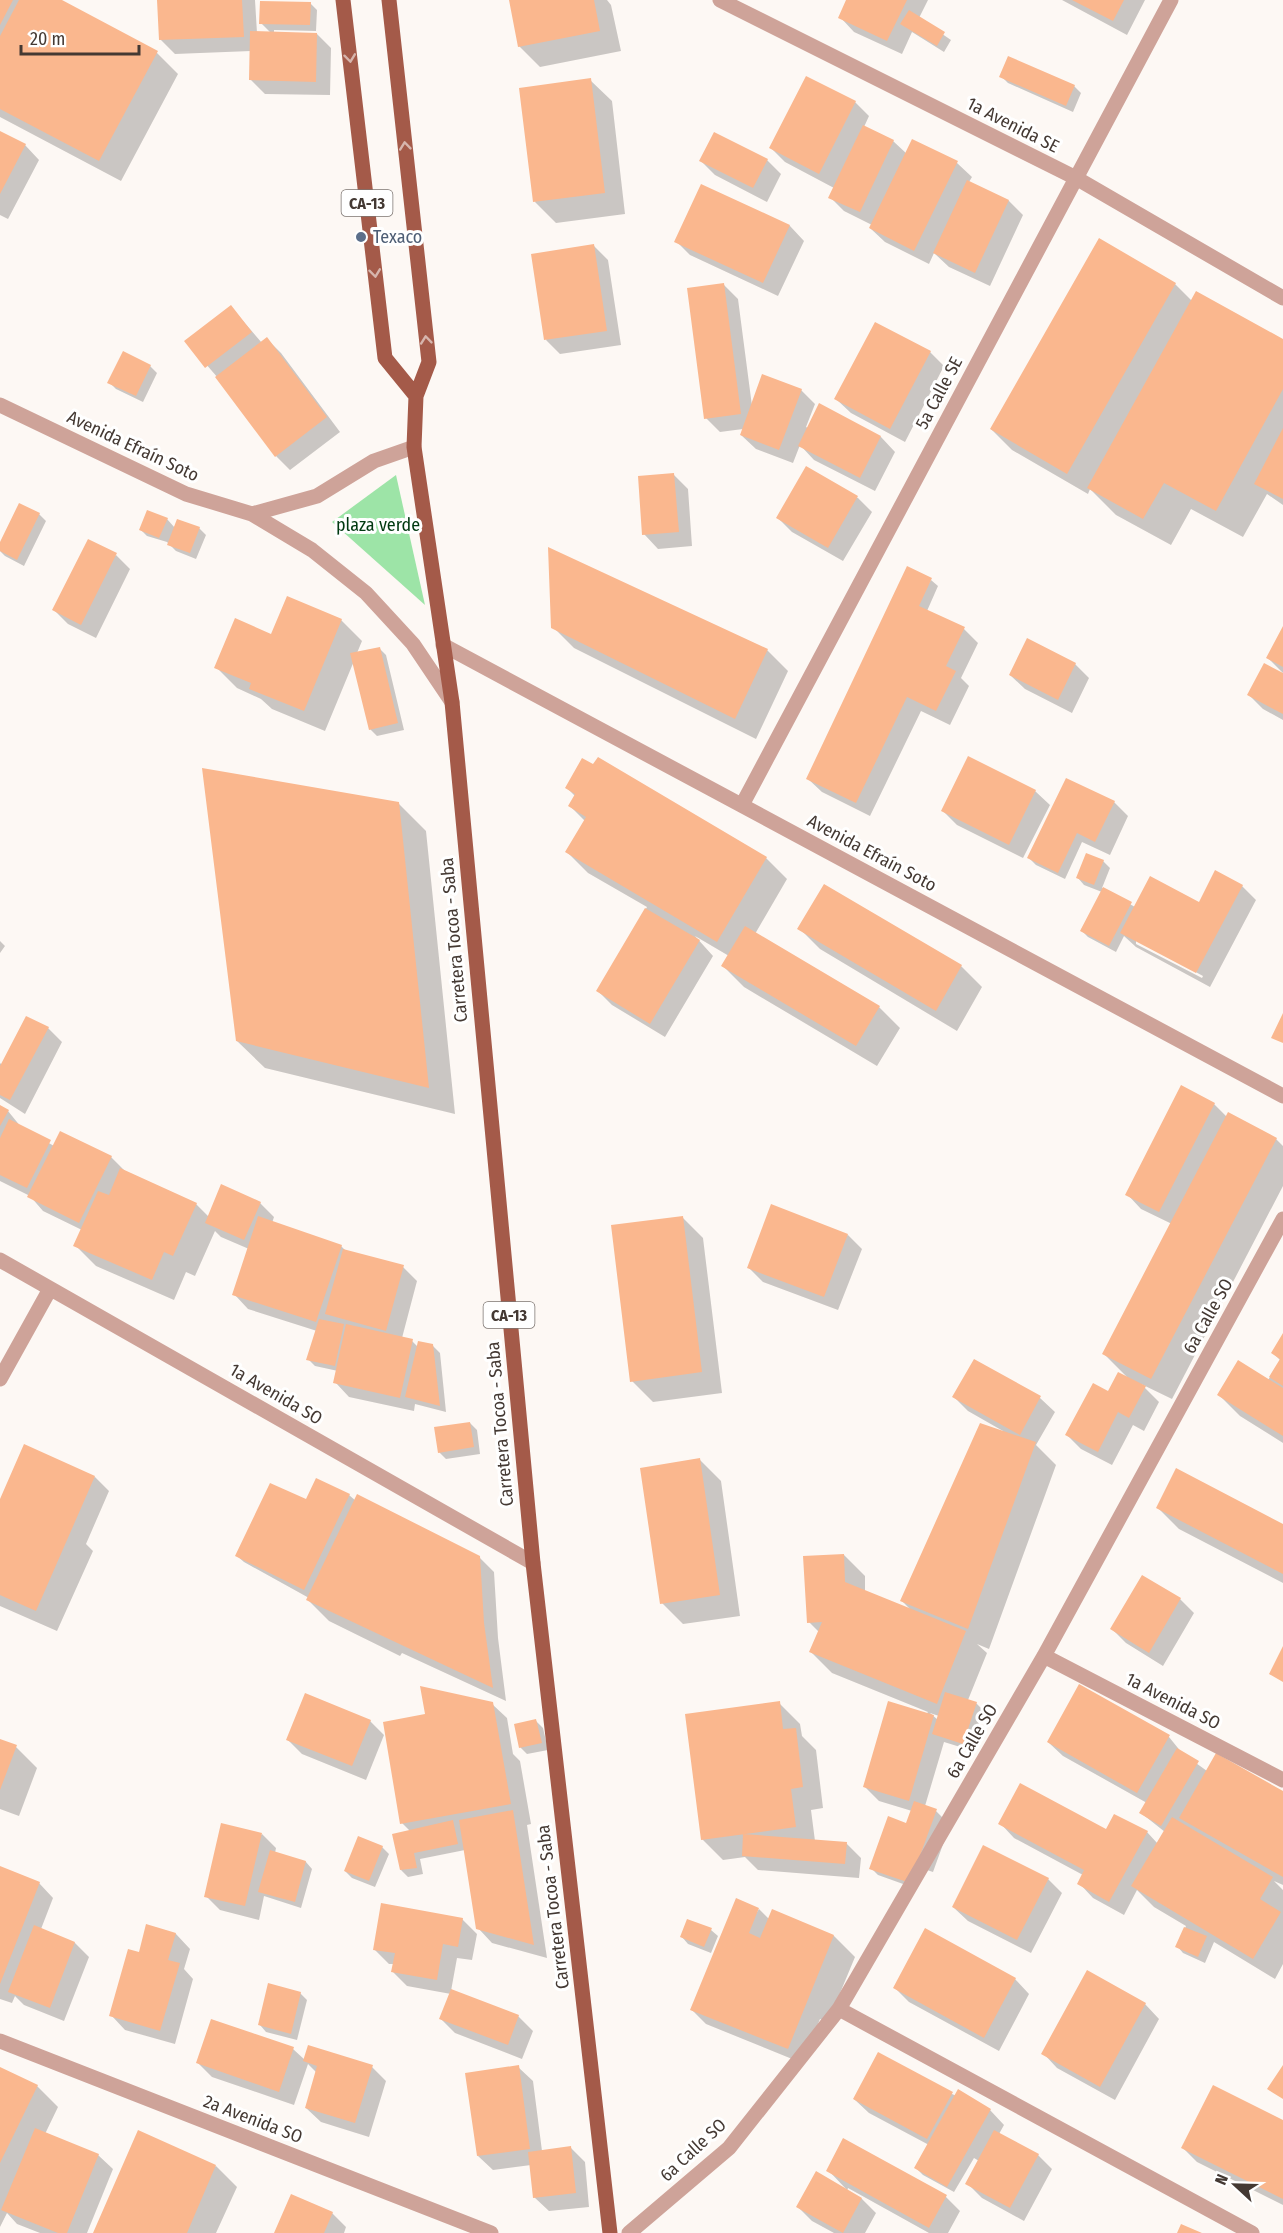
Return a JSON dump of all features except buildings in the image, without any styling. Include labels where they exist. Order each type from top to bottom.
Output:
[{"type":"main road","name":"CA-13","points":[[343,0],[385,358],[416,396]]},
{"type":"main road","name":"Carretera Tocoa - Saba","points":[[389,0],[429,362],[416,396],[414,447],[452,702],[533,1563],[610,2233]]},
{"type":"street","name":"1a Avenida SE","points":[[720,0],[1076,178],[1283,298]]},
{"type":"street","name":"5a Calle SE","points":[[742,805],[1171,0]]},
{"type":"street","name":"Avenida Efraín Soto","points":[[0,405],[186,494],[252,514],[312,549],[366,593],[413,644],[452,702]]},
{"type":"street","points":[[252,514],[317,496],[374,461],[414,447]]},
{"type":"street","name":"Avenida Efraín Soto","points":[[443,645],[1283,1096]]},
{"type":"street","name":"6a Calle SO","points":[[629,2233],[729,2148],[839,2008],[1044,1656],[1283,1219]]},
{"type":"street","name":"1a Avenida SO","points":[[0,1260],[533,1563]]},
{"type":"street","points":[[0,1379],[50,1289]]},
{"type":"street","name":"1a Avenida SO","points":[[1044,1656],[1283,1780]]},
{"type":"street","points":[[839,2008],[1252,2233]]},
{"type":"street","name":"2a Avenida SO","points":[[0,2041],[491,2233]]},
{"type":"green space","name":"plaza verde","points":[[396,475],[425,605],[332,522]]},
{"type":"place","name":"Texaco","points":[[361,237]]}]
